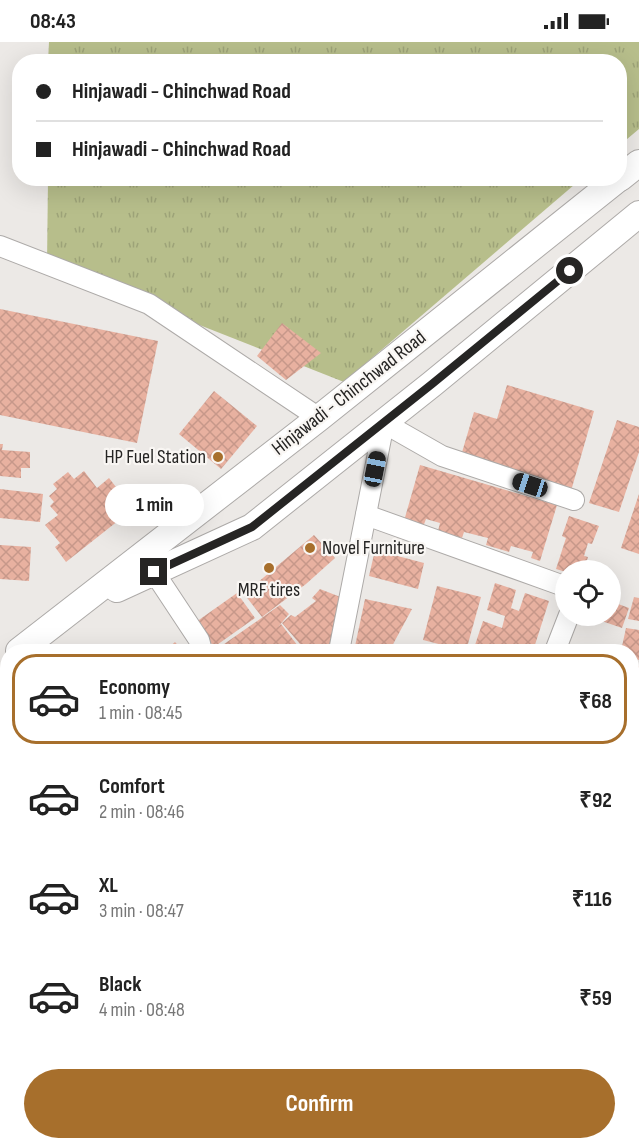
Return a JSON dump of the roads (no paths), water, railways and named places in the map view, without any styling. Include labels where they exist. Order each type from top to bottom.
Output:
[{"type":"main road","name":"Hinjawadi - Chinchwad Road","points":[[28,644],[319,418],[609,186]]},
{"type":"main road","name":"Hinjawadi - Chinchwad Road","points":[[78,607],[252,527],[384,423],[639,214]]},
{"type":"street","points":[[1,249],[149,304],[319,418]]},
{"type":"street","points":[[340,644],[384,423],[442,456],[574,500]]},
{"type":"street","points":[[366,515],[555,583]]},
{"type":"street","points":[[154,572],[200,644]]},
{"type":"street","points":[[558,644],[565,626]]},
{"type":"place","name":"HP Fuel Station","points":[[218,457]]},
{"type":"place","name":"Novel Furniture","points":[[310,548]]},
{"type":"place","name":"MRF tires","points":[[269,568]]}]
